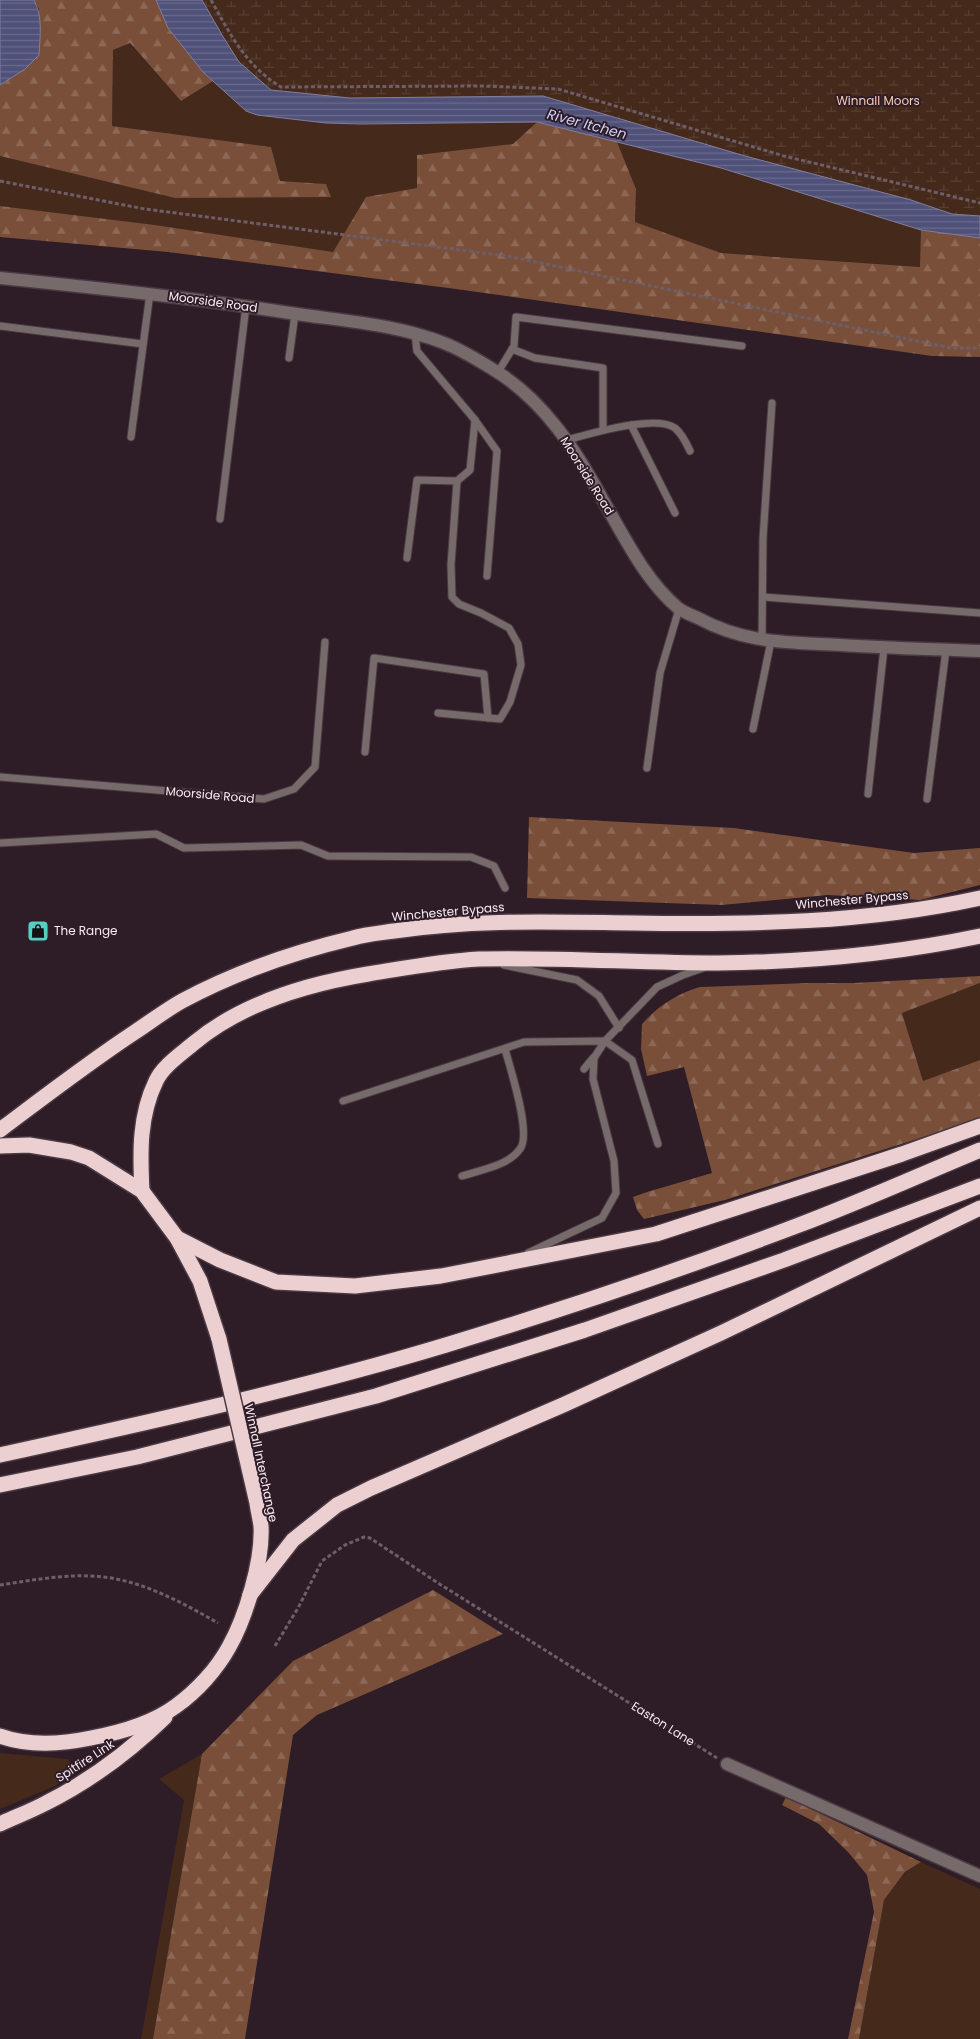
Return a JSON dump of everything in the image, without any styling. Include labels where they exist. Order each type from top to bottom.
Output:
[{"type":"highway","name":"Winchester Bypass","points":[[0,1130],[87,1064],[182,1001],[243,973],[296,953],[356,937],[415,928],[479,922],[773,922],[866,916],[954,904],[980,898]]},
{"type":"highway","points":[[142,1191],[141,1131],[156,1079],[176,1058],[209,1030],[242,1012],[304,988],[338,979],[405,968],[477,960],[719,963],[864,956],[980,936]]},
{"type":"highway","points":[[177,1238],[220,1260],[276,1282],[355,1286],[441,1276],[656,1234],[902,1154],[980,1126]]},
{"type":"highway","name":"Winnall Interchange","points":[[0,1146],[29,1145],[70,1152],[89,1158],[142,1191],[177,1238],[200,1282],[218,1339],[257,1503],[261,1528],[258,1562],[250,1595],[229,1647],[203,1683],[175,1707],[148,1720],[107,1735],[68,1742],[14,1741],[0,1736]]},
{"type":"highway","points":[[0,1455],[290,1388],[445,1345],[606,1294],[801,1225],[980,1150]]},
{"type":"highway","points":[[0,1485],[136,1457],[376,1396],[604,1324],[784,1260],[980,1186]]},
{"type":"highway","points":[[250,1595],[293,1540],[337,1505],[371,1488],[721,1334],[980,1208]]},
{"type":"highway","name":"Spitfire Link","points":[[0,1824],[47,1803],[108,1764],[142,1739],[175,1707]]},
{"type":"street","name":"Moorside Road","points":[[0,278],[150,293],[391,328],[415,334],[451,347],[498,372],[526,394],[567,440],[587,471],[632,551],[655,583],[679,609],[720,630],[766,641],[980,651]]},
{"type":"street","points":[[727,1764],[980,1876]]},
{"type":"lane","points":[[132,437],[150,293]]},
{"type":"lane","points":[[220,519],[246,306]]},
{"type":"lane","points":[[289,358],[295,314]]},
{"type":"lane","points":[[498,372],[514,346],[516,316],[742,346]]},
{"type":"lane","points":[[0,326],[143,344]]},
{"type":"lane","points":[[415,334],[417,351],[475,420],[497,452],[487,576]]},
{"type":"lane","points":[[512,349],[535,358],[603,368],[603,430]]},
{"type":"lane","points":[[753,729],[766,641],[763,597],[763,538],[772,403]]},
{"type":"lane","points":[[438,713],[500,719],[510,702],[521,666],[518,644],[509,628],[459,604],[452,597],[451,565],[458,481],[470,470],[475,420]]},
{"type":"lane","points":[[567,440],[630,425],[662,424],[674,427],[684,438],[690,451]]},
{"type":"lane","points":[[630,425],[675,512]]},
{"type":"lane","points":[[407,558],[417,480],[458,481]]},
{"type":"lane","points":[[763,597],[980,613]]},
{"type":"lane","points":[[647,768],[660,673],[679,609]]},
{"type":"lane","name":"Moorside Road","points":[[0,777],[264,799],[294,789],[315,768],[325,642]]},
{"type":"lane","points":[[868,794],[884,648]]},
{"type":"lane","points":[[927,799],[946,650]]},
{"type":"lane","points":[[365,752],[374,658],[484,674],[488,718]]},
{"type":"lane","points":[[0,844],[156,834],[184,848],[302,845],[328,856],[470,857],[494,866],[505,888]]},
{"type":"lane","points":[[477,960],[577,980],[599,996],[619,1028]]},
{"type":"lane","points":[[584,1069],[605,1041],[658,987],[683,974],[719,963]]},
{"type":"lane","points":[[343,1101],[524,1042],[605,1041],[632,1060],[658,1144]]},
{"type":"lane","points":[[462,1176],[502,1163],[521,1149],[524,1139],[524,1126],[505,1049]]},
{"type":"lane","points":[[505,1264],[602,1218],[616,1194],[614,1161],[593,1079],[594,1058]]},
{"type":"path","points":[[211,0],[235,44],[264,77],[281,87],[483,86],[558,89],[784,156],[980,203]]},
{"type":"path","points":[[0,181],[144,209],[507,256],[951,348],[980,348]]},
{"type":"path","name":"Easton Lane","points":[[275,1646],[298,1608],[322,1561],[345,1545],[364,1537],[370,1538],[438,1584],[727,1764]]},
{"type":"path","points":[[0,1585],[42,1579],[104,1577],[167,1595],[218,1623]]},
{"type":"green space","points":[[34,0],[156,0],[168,28],[203,72],[213,81],[181,101],[130,43],[113,50],[112,126],[271,147],[280,181],[326,184],[331,197],[175,198],[0,156],[0,85],[6,82],[39,9]]},
{"type":"green space","name":"Winnall Moors","points":[[202,0],[980,0],[980,216],[952,214],[911,200],[745,156],[543,96],[350,98],[271,90],[239,62]]},
{"type":"green space","points":[[129,43],[181,101],[213,81],[246,111],[257,115],[326,123],[361,124],[537,122],[513,144],[417,155],[417,188],[366,197],[333,252],[155,225],[0,206],[0,156],[175,198],[326,184],[280,181],[271,147],[112,126],[113,50]]},
{"type":"green space","points":[[537,122],[617,142],[636,189],[635,222],[721,253],[920,267],[921,230],[980,238],[980,357],[932,356],[456,289],[168,252],[0,237],[0,206],[155,225],[333,252],[366,197],[417,188],[417,155],[513,144]]},
{"type":"green space","points":[[617,142],[721,168],[921,230],[921,267],[721,253],[635,222],[636,189]]},
{"type":"green space","points":[[529,817],[734,828],[914,853],[980,848],[980,885],[920,900],[828,895],[722,905],[527,898]]},
{"type":"green space","points":[[980,976],[980,983],[902,1013],[923,1081],[980,1060],[980,1119],[725,1200],[644,1219],[637,1210],[633,1197],[712,1173],[684,1067],[647,1076],[641,1049],[642,1024],[669,1001],[700,987],[854,983]]},
{"type":"green space","points":[[980,983],[980,1060],[923,1081],[902,1013]]},
{"type":"green space","points":[[433,1590],[503,1634],[317,1715],[293,1735],[245,2039],[153,2039],[202,1754],[293,1661]]},
{"type":"green space","points":[[0,1753],[68,1759],[76,1771],[55,1786],[0,1809]]},
{"type":"green space","points":[[202,1754],[153,2039],[141,2039],[184,1800],[159,1779]]},
{"type":"green space","points":[[786,1797],[921,1862],[905,1872],[884,1900],[859,2039],[848,2039],[874,1912],[867,1875],[848,1852],[819,1824],[782,1805]]},
{"type":"green space","points":[[921,1862],[980,1889],[980,2039],[859,2039],[884,1900],[906,1872]]},
{"type":"water","points":[[0,0],[34,0],[39,13],[40,27],[39,55],[25,69],[0,85]]},
{"type":"water","name":"River Itchen","points":[[156,0],[202,0],[239,62],[271,90],[350,98],[543,96],[745,156],[911,200],[952,214],[980,216],[980,238],[921,230],[721,168],[537,122],[361,124],[326,123],[257,115],[246,111],[203,72],[168,28]]},
{"type":"place","name":"The Range","points":[[38,931]]}]
